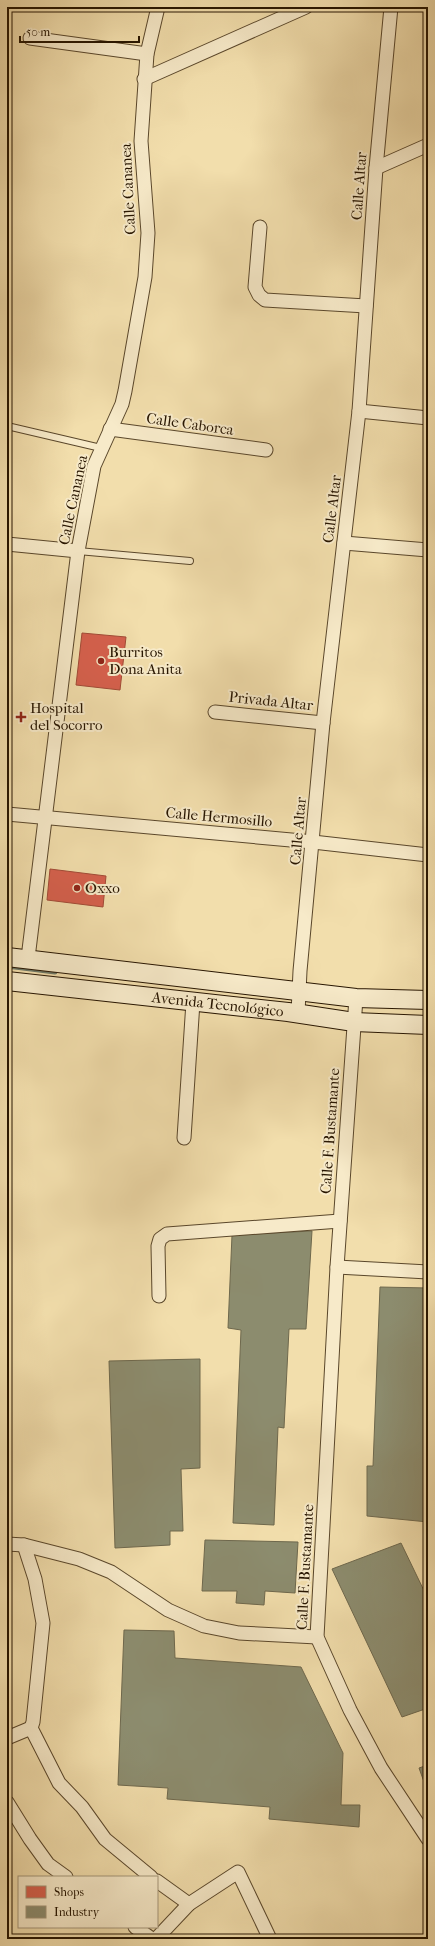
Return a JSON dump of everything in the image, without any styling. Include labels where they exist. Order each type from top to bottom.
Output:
[{"type":"main road","name":"Avenida Tecnológico","points":[[7,957],[28,958],[356,998],[428,1000]]},
{"type":"main road","name":"Avenida Tecnológico","points":[[7,981],[298,1013],[354,1022],[428,1025]]},
{"type":"street","name":"Calle Cananea","points":[[28,958],[78,551],[94,466],[122,404],[145,277],[148,233],[141,141],[144,79],[147,54],[158,7]]},
{"type":"street","points":[[144,79],[306,7]]},
{"type":"street","name":"Calle Altar","points":[[298,1013],[300,971],[323,723],[359,411],[376,168],[391,7]]},
{"type":"street","points":[[30,38],[147,54]]},
{"type":"street","points":[[376,168],[428,145]]},
{"type":"street","points":[[260,227],[255,287],[259,295],[265,300],[366,306]]},
{"type":"street","points":[[359,411],[428,418]]},
{"type":"street","name":"Calle Caborca","points":[[110,429],[266,450]]},
{"type":"street","points":[[344,543],[428,550]]},
{"type":"street","points":[[7,544],[78,551]]},
{"type":"street","name":"Privada Altar","points":[[215,712],[323,723]]},
{"type":"street","name":"Calle Hermosillo","points":[[7,814],[313,842],[428,855]]},
{"type":"street","name":"Calle F. Bustamante","points":[[356,998],[337,1267],[317,1637],[350,1710],[381,1768],[428,1839]]},
{"type":"street","points":[[184,1138],[193,1002]]},
{"type":"street","points":[[159,1296],[158,1246],[160,1239],[168,1234],[340,1221]]},
{"type":"street","points":[[337,1267],[428,1272]]},
{"type":"street","points":[[7,1544],[24,1545],[78,1559],[111,1572],[168,1610],[204,1626],[239,1633],[317,1637]]},
{"type":"street","points":[[24,1545],[35,1579],[43,1622],[33,1722],[31,1728],[59,1782],[82,1808],[105,1839],[150,1876]]},
{"type":"street","points":[[7,1738],[31,1728]]},
{"type":"street","points":[[7,1802],[30,1839],[48,1864],[65,1876]]},
{"type":"street","points":[[156,1939],[189,1904],[238,1872],[270,1939]]},
{"type":"street","points":[[158,1883],[189,1904]]},
{"type":"street","points":[[136,1928],[152,1939]]},
{"type":"lane","points":[[7,426],[101,448]]},
{"type":"lane","points":[[78,551],[190,562]]},
{"type":"building: Shops","name":"Burritos Dona Anita","points":[[82,633],[126,637],[120,690],[76,685]]},
{"type":"building: Shops","name":"Oxxo","points":[[50,869],[106,876],[103,907],[47,900]]},
{"type":"building: Industry","points":[[312,1231],[306,1329],[289,1329],[284,1428],[278,1427],[274,1525],[233,1523],[241,1330],[228,1328],[232,1235]]},
{"type":"building: Industry","points":[[380,1287],[428,1288],[428,1522],[367,1516],[367,1466],[373,1466]]},
{"type":"building: Industry","points":[[200,1359],[200,1468],[181,1469],[183,1531],[170,1531],[170,1545],[115,1548],[109,1361]]},
{"type":"building: Industry","points":[[205,1540],[298,1542],[295,1593],[265,1591],[264,1605],[236,1603],[237,1591],[202,1591]]},
{"type":"building: Industry","points":[[401,1543],[428,1599],[428,1708],[402,1717],[332,1569]]},
{"type":"building: Industry","points":[[124,1630],[174,1631],[175,1658],[301,1667],[343,1753],[341,1805],[360,1805],[359,1827],[269,1819],[270,1807],[167,1799],[168,1788],[118,1785]]},
{"type":"building: Industry","points":[[428,1765],[428,1793],[419,1768]]},
{"type":"waterway","points":[[7,966],[55,972]]},
{"type":"place","name":"Burritos Dona Anita","points":[[101,661]]},
{"type":"place","name":"Hospital del Socorro","points":[[21,717]]},
{"type":"place","name":"Oxxo","points":[[77,888]]}]
